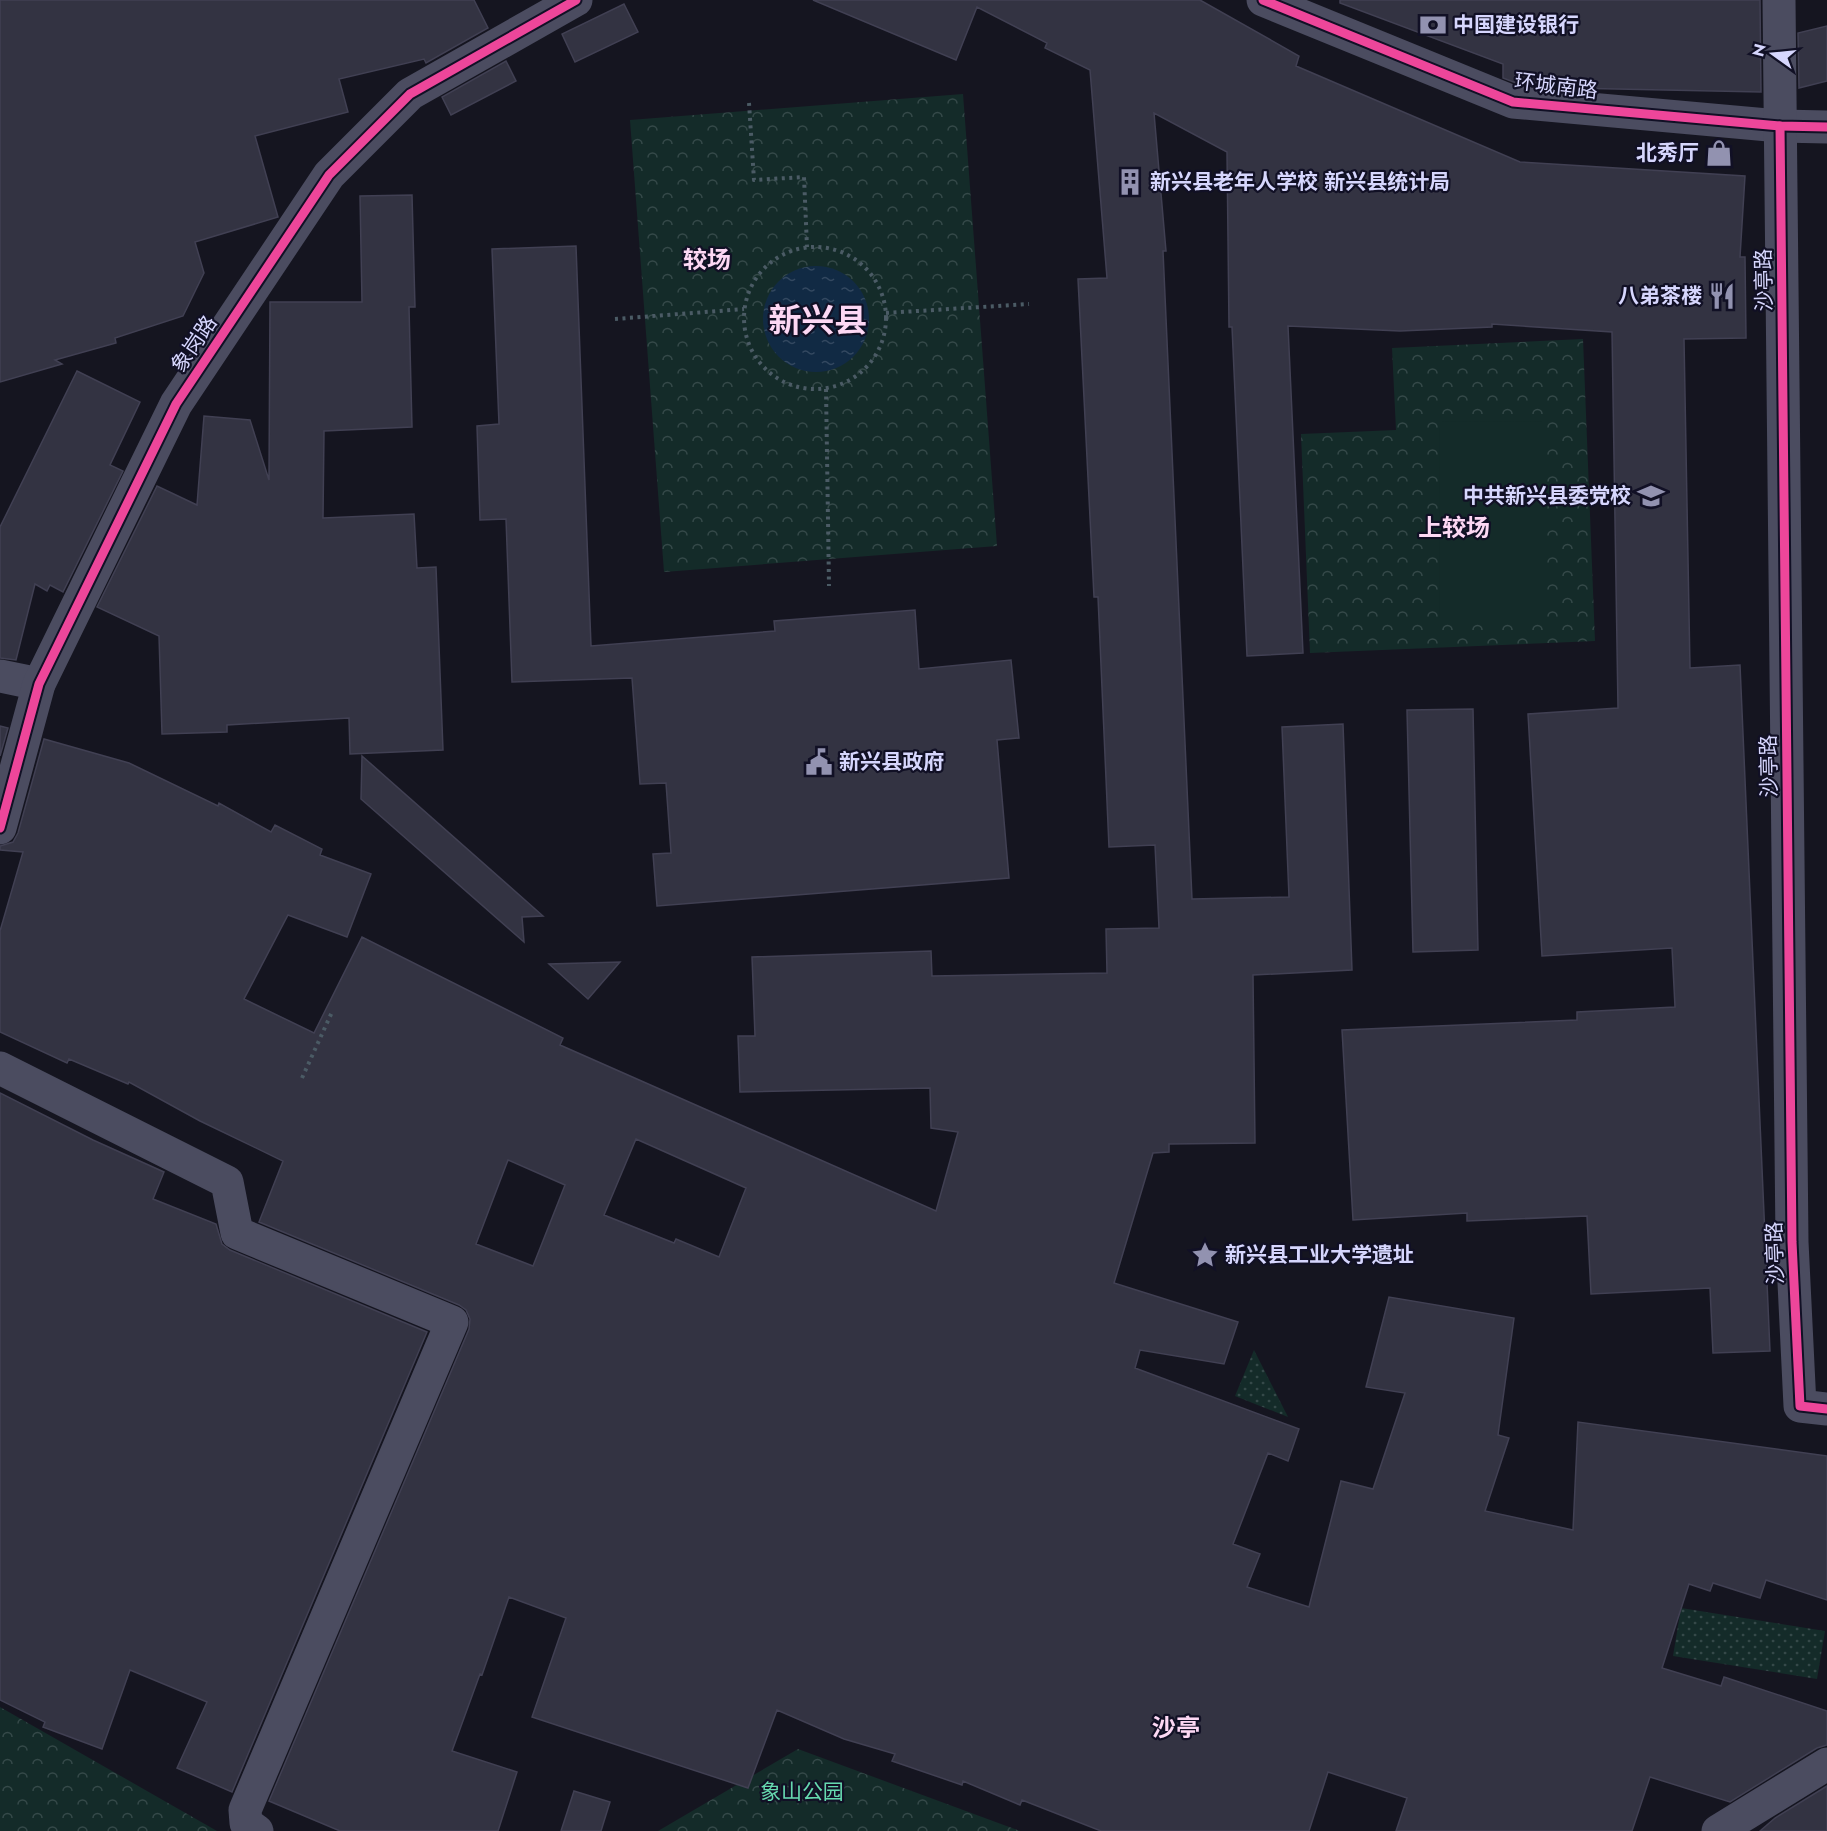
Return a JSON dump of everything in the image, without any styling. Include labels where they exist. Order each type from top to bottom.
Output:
[{"type":"street","name":"象岗路","points":[[0,828],[39,684],[176,404],[329,175],[410,94],[576,0]]},
{"type":"street","name":"环城南路","points":[[1263,0],[1513,102],[1780,126],[1827,127]]},
{"type":"street","name":"沙亭路","points":[[1779,0],[1792,1242],[1813,1408]]},
{"type":"street","points":[[0,676],[39,684]]},
{"type":"street","points":[[0,1068],[227,1182],[237,1233],[452,1322],[245,1810],[246,1823],[257,1831]]},
{"type":"street","points":[[1718,1831],[1827,1764]]},
{"type":"path","points":[[749,102],[754,180],[804,177],[807,247]]},
{"type":"path","points":[[807,247],[841,251],[862,264],[871,274],[882,296],[886,313],[883,338],[874,357],[848,381],[826,389],[788,385],[767,372],[749,346],[744,309],[752,285],[759,274],[780,256],[807,247]]},
{"type":"path","points":[[886,313],[1029,304]]},
{"type":"path","points":[[615,319],[744,309]]},
{"type":"path","points":[[826,389],[829,586]]},
{"type":"path","points":[[302,1078],[333,1012]]},
{"type":"green space","points":[[963,94],[997,546],[664,572],[630,120]]},
{"type":"green space","points":[[1583,339],[1595,641],[1310,653],[1301,434],[1396,430],[1392,348]]},
{"type":"green space","points":[[1545,421],[1545,624],[1440,624],[1439,422]]},
{"type":"green space","points":[[1254,1350],[1288,1417],[1235,1396]]},
{"type":"green space","points":[[1681,1608],[1825,1631],[1817,1679],[1673,1656]]},
{"type":"green space","points":[[0,1707],[217,1831],[0,1831]]},
{"type":"green space","name":"象山公园","points":[[798,1749],[1020,1831],[658,1831]]},
{"type":"water","points":[[816,266],[836,270],[853,282],[865,299],[869,319],[865,339],[853,356],[836,368],[816,372],[796,368],[779,356],[767,339],[763,319],[767,299],[779,282],[796,270]]},
{"type":"building","points":[[0,0],[474,0],[488,28],[426,63],[424,59],[339,79],[348,112],[255,136],[278,217],[195,242],[204,273],[183,316],[115,338],[116,343],[55,360],[62,364],[0,382]]},
{"type":"building","points":[[813,0],[1200,0],[1299,56],[1296,66],[1520,162],[1745,176],[1740,257],[1745,257],[1746,338],[1684,339],[1690,668],[1740,665],[1770,1351],[1713,1353],[1710,1288],[1591,1294],[1587,1216],[1467,1221],[1467,1213],[1353,1220],[1342,1030],[1577,1020],[1577,1012],[1675,1007],[1672,948],[1542,956],[1528,714],[1618,708],[1612,332],[1492,324],[1492,327],[1400,331],[1288,326],[1303,653],[1247,656],[1232,327],[1229,327],[1227,152],[1154,113],[1166,251],[1163,251],[1192,899],[1289,897],[1282,727],[1343,724],[1352,970],[1253,975],[1255,1143],[1169,1144],[1169,1152],[1153,1153],[1114,1283],[1238,1322],[1224,1364],[1140,1350],[1135,1368],[1299,1429],[1288,1461],[1268,1453],[1233,1544],[1260,1554],[1247,1587],[1309,1607],[1341,1481],[1373,1489],[1405,1393],[1366,1387],[1389,1297],[1514,1318],[1498,1435],[1509,1438],[1485,1511],[1573,1530],[1578,1422],[1827,1456],[1827,1600],[1766,1580],[1760,1598],[1713,1583],[1710,1591],[1689,1584],[1662,1668],[1721,1686],[1724,1677],[1827,1711],[1827,1745],[1817,1748],[1730,1802],[1650,1777],[1632,1831],[1396,1831],[1407,1798],[1328,1772],[1309,1831],[1101,1831],[1022,1800],[1020,1805],[963,1781],[962,1785],[892,1761],[895,1754],[844,1739],[777,1710],[748,1788],[532,1717],[566,1618],[509,1597],[452,1751],[517,1772],[498,1831],[340,1831],[269,1801],[469,1329],[470,1319],[466,1310],[459,1305],[259,1222],[283,1161],[200,1121],[129,1082],[128,1084],[69,1059],[67,1063],[0,1032],[0,931],[23,852],[0,850],[0,846],[13,842],[18,833],[44,739],[129,763],[218,806],[219,803],[271,832],[275,825],[322,849],[320,855],[371,874],[347,937],[288,915],[244,999],[314,1033],[362,937],[563,1038],[560,1045],[936,1211],[958,1132],[931,1128],[930,1088],[740,1092],[738,1036],[755,1036],[752,957],[931,951],[932,976],[1107,973],[1106,929],[1159,928],[1155,845],[1109,847],[1098,597],[1094,597],[1078,279],[1107,278],[1090,70],[1045,48],[1047,43],[977,7],[956,60]],"holes":[[[636,1139],[746,1188],[719,1257],[676,1239],[674,1243],[604,1215]],[[508,1160],[565,1185],[533,1266],[476,1244]]]},
{"type":"building","points":[[1340,0],[1760,0],[1761,92],[1568,88],[1568,83],[1516,83],[1503,78],[1503,64],[1340,3]]},
{"type":"building","points":[[624,4],[638,32],[575,62],[562,34]]},
{"type":"building","points":[[1827,26],[1827,81],[1799,88],[1798,33]]},
{"type":"building","points":[[506,61],[516,81],[451,115],[442,97]]},
{"type":"building","points":[[412,195],[415,307],[409,307],[412,427],[324,431],[323,518],[414,514],[417,568],[436,567],[443,750],[350,754],[349,718],[227,725],[227,732],[162,734],[159,636],[97,607],[157,486],[197,505],[204,416],[250,420],[269,480],[270,302],[362,302],[360,196]]},
{"type":"building","name":"新兴县政府","points":[[576,246],[591,646],[775,631],[774,621],[915,610],[919,669],[1011,660],[1019,738],[997,740],[1009,878],[657,906],[653,854],[671,853],[666,783],[640,784],[632,678],[512,682],[506,519],[480,520],[477,426],[499,424],[492,249]]},
{"type":"building","points":[[77,371],[140,402],[110,465],[123,471],[63,592],[50,585],[47,591],[35,584],[16,660],[0,658],[0,527]]},
{"type":"building","points":[[1473,709],[1478,950],[1413,952],[1407,710]]},
{"type":"building","points":[[0,726],[8,728],[0,756]]},
{"type":"building","points":[[362,756],[543,916],[522,917],[524,942],[361,799]]},
{"type":"building","points":[[620,962],[588,999],[549,964]]},
{"type":"building","points":[[0,1093],[93,1140],[164,1172],[153,1199],[216,1224],[222,1244],[230,1250],[427,1332],[232,1792],[177,1768],[207,1702],[130,1670],[102,1749],[43,1727],[45,1722],[0,1700]]},
{"type":"building","points":[[1827,1786],[1827,1831],[1760,1831],[1775,1818]]},
{"type":"building","points":[[574,1791],[610,1802],[601,1831],[561,1831]]},
{"type":"cycle path","points":[[0,828],[39,684],[176,404],[329,175],[410,94],[576,0]]},
{"type":"cycle path","points":[[1263,0],[1513,102],[1780,126],[1827,127]]},
{"type":"cycle path","points":[[1780,126],[1792,1242],[1800,1406],[1827,1409]]},
{"type":"place","name":"中国建设银行","points":[[1433,25]]},
{"type":"place","name":"北秀厅","points":[[1719,153]]},
{"type":"place","name":"新兴县老年人学校 新兴县统计局","points":[[1130,182]]},
{"type":"place","name":"八弟茶楼","points":[[1722,296]]},
{"type":"place","name":"中共新兴县委党校","points":[[1651,496]]},
{"type":"place","name":"新兴县政府","points":[[819,762]]},
{"type":"place","name":"新兴县工业大学遗址","points":[[1205,1255]]},
{"type":"district","name":"较场","points":[[707,259]]},
{"type":"district","name":"新兴县","points":[[818,320]]},
{"type":"district","name":"上较场","points":[[1454,527]]},
{"type":"district","name":"沙亭","points":[[1176,1727]]}]
